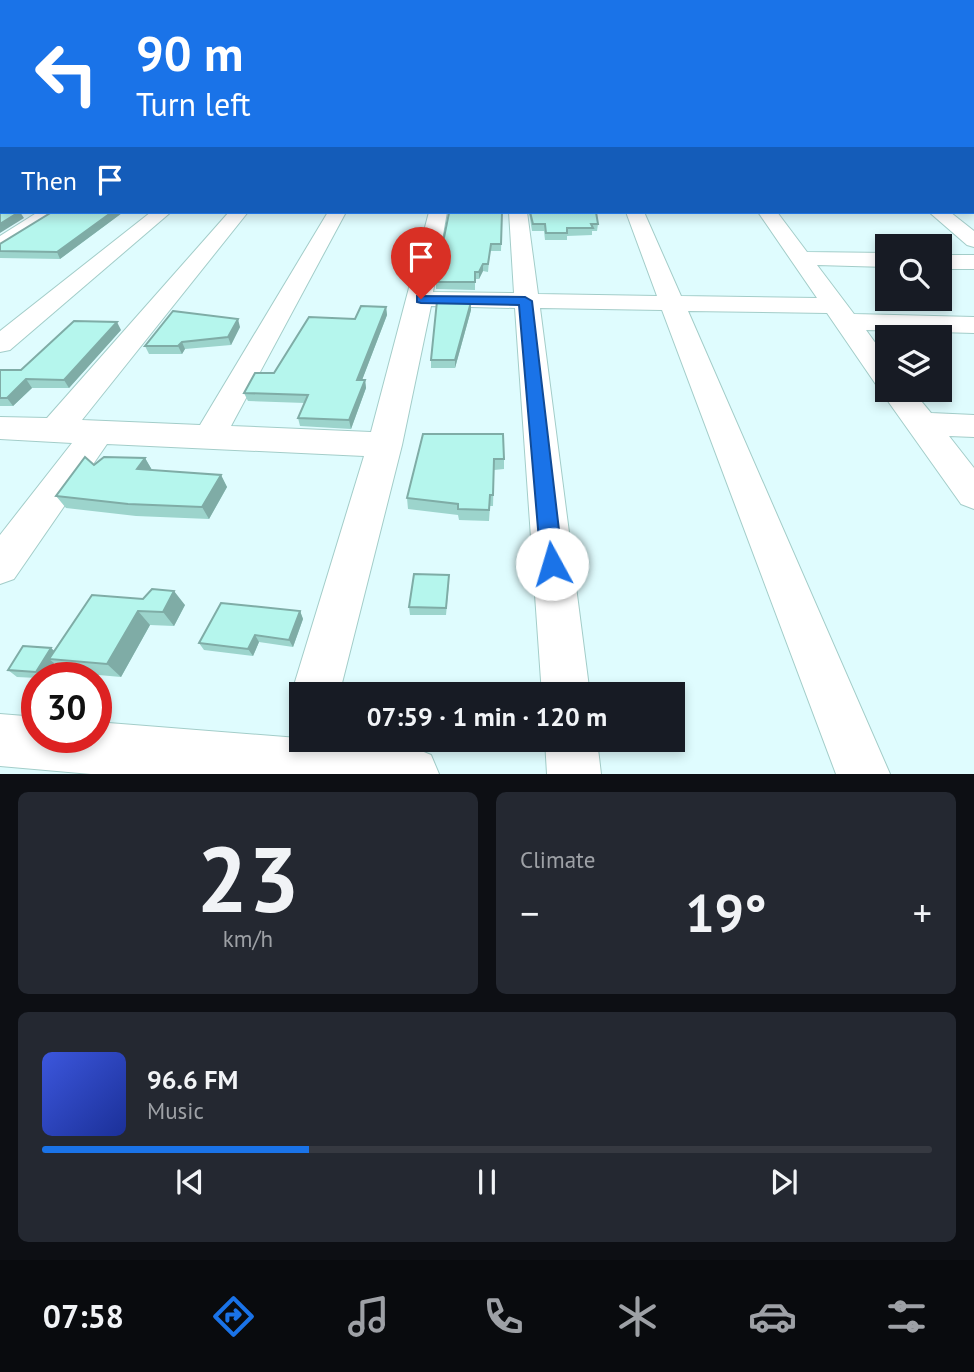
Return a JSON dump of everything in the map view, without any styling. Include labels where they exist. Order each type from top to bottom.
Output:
[{"type":"street","points":[[0,245],[48,214]]},
{"type":"street","points":[[0,344],[160,214]]},
{"type":"street","points":[[55,430],[237,214]]},
{"type":"street","points":[[209,437],[336,214]]},
{"type":"street","points":[[318,682],[385,445],[421,299],[438,214]]},
{"type":"street","points":[[518,214],[565,682]]},
{"type":"street","points":[[636,214],[863,774]]},
{"type":"street","points":[[768,214],[875,363]]},
{"type":"street","points":[[956,219],[974,241]]},
{"type":"street","points":[[799,258],[875,260]]},
{"type":"street","points":[[952,261],[974,262]]},
{"type":"street","points":[[421,299],[673,304],[974,325]]},
{"type":"street","points":[[905,402],[974,494]]},
{"type":"street","points":[[921,424],[974,426]]},
{"type":"street","points":[[0,428],[385,445]]},
{"type":"street","points":[[0,566],[98,433]]},
{"type":"street","points":[[0,740],[296,759],[412,774]]},
{"type":"street","points":[[572,752],[574,774]]},
{"type":"building","points":[[0,214],[16,214],[0,224]]},
{"type":"building","points":[[49,214],[109,214],[57,252],[0,251],[0,244]]},
{"type":"building","points":[[449,214],[502,214],[501,244],[491,244],[488,264],[483,264],[479,272],[475,272],[475,282],[436,282],[444,252],[441,252]]},
{"type":"building","points":[[530,214],[596,214],[598,224],[591,224],[593,228],[567,228],[567,233],[546,233],[545,224],[533,224]]},
{"type":"building","points":[[437,301],[471,302],[455,360],[431,360]]},
{"type":"building","points":[[361,306],[386,307],[357,380],[365,380],[349,420],[298,418],[308,395],[244,393],[255,373],[274,373],[309,317],[355,319]]},
{"type":"building","points":[[173,311],[238,319],[228,337],[182,342],[178,346],[145,346]]},
{"type":"building","points":[[74,321],[117,322],[64,380],[26,379],[7,398],[0,398],[0,370],[21,370]]},
{"type":"building","points":[[423,434],[503,434],[504,459],[494,459],[493,495],[490,495],[489,510],[458,509],[458,504],[407,498]]},
{"type":"building","points":[[85,457],[94,465],[104,457],[145,458],[137,469],[221,475],[202,507],[128,504],[56,496]]},
{"type":"building","points":[[414,574],[449,575],[446,608],[409,607]]},
{"type":"building","points":[[152,589],[174,591],[163,612],[138,611],[108,662],[49,659],[92,595],[143,599]]},
{"type":"building","points":[[221,603],[300,611],[289,640],[255,635],[248,649],[199,643]]},
{"type":"building","points":[[23,646],[51,648],[42,662],[21,662],[21,671],[8,670]]},
{"type":"route","points":[[421,299],[525,301],[552,564]]}]
